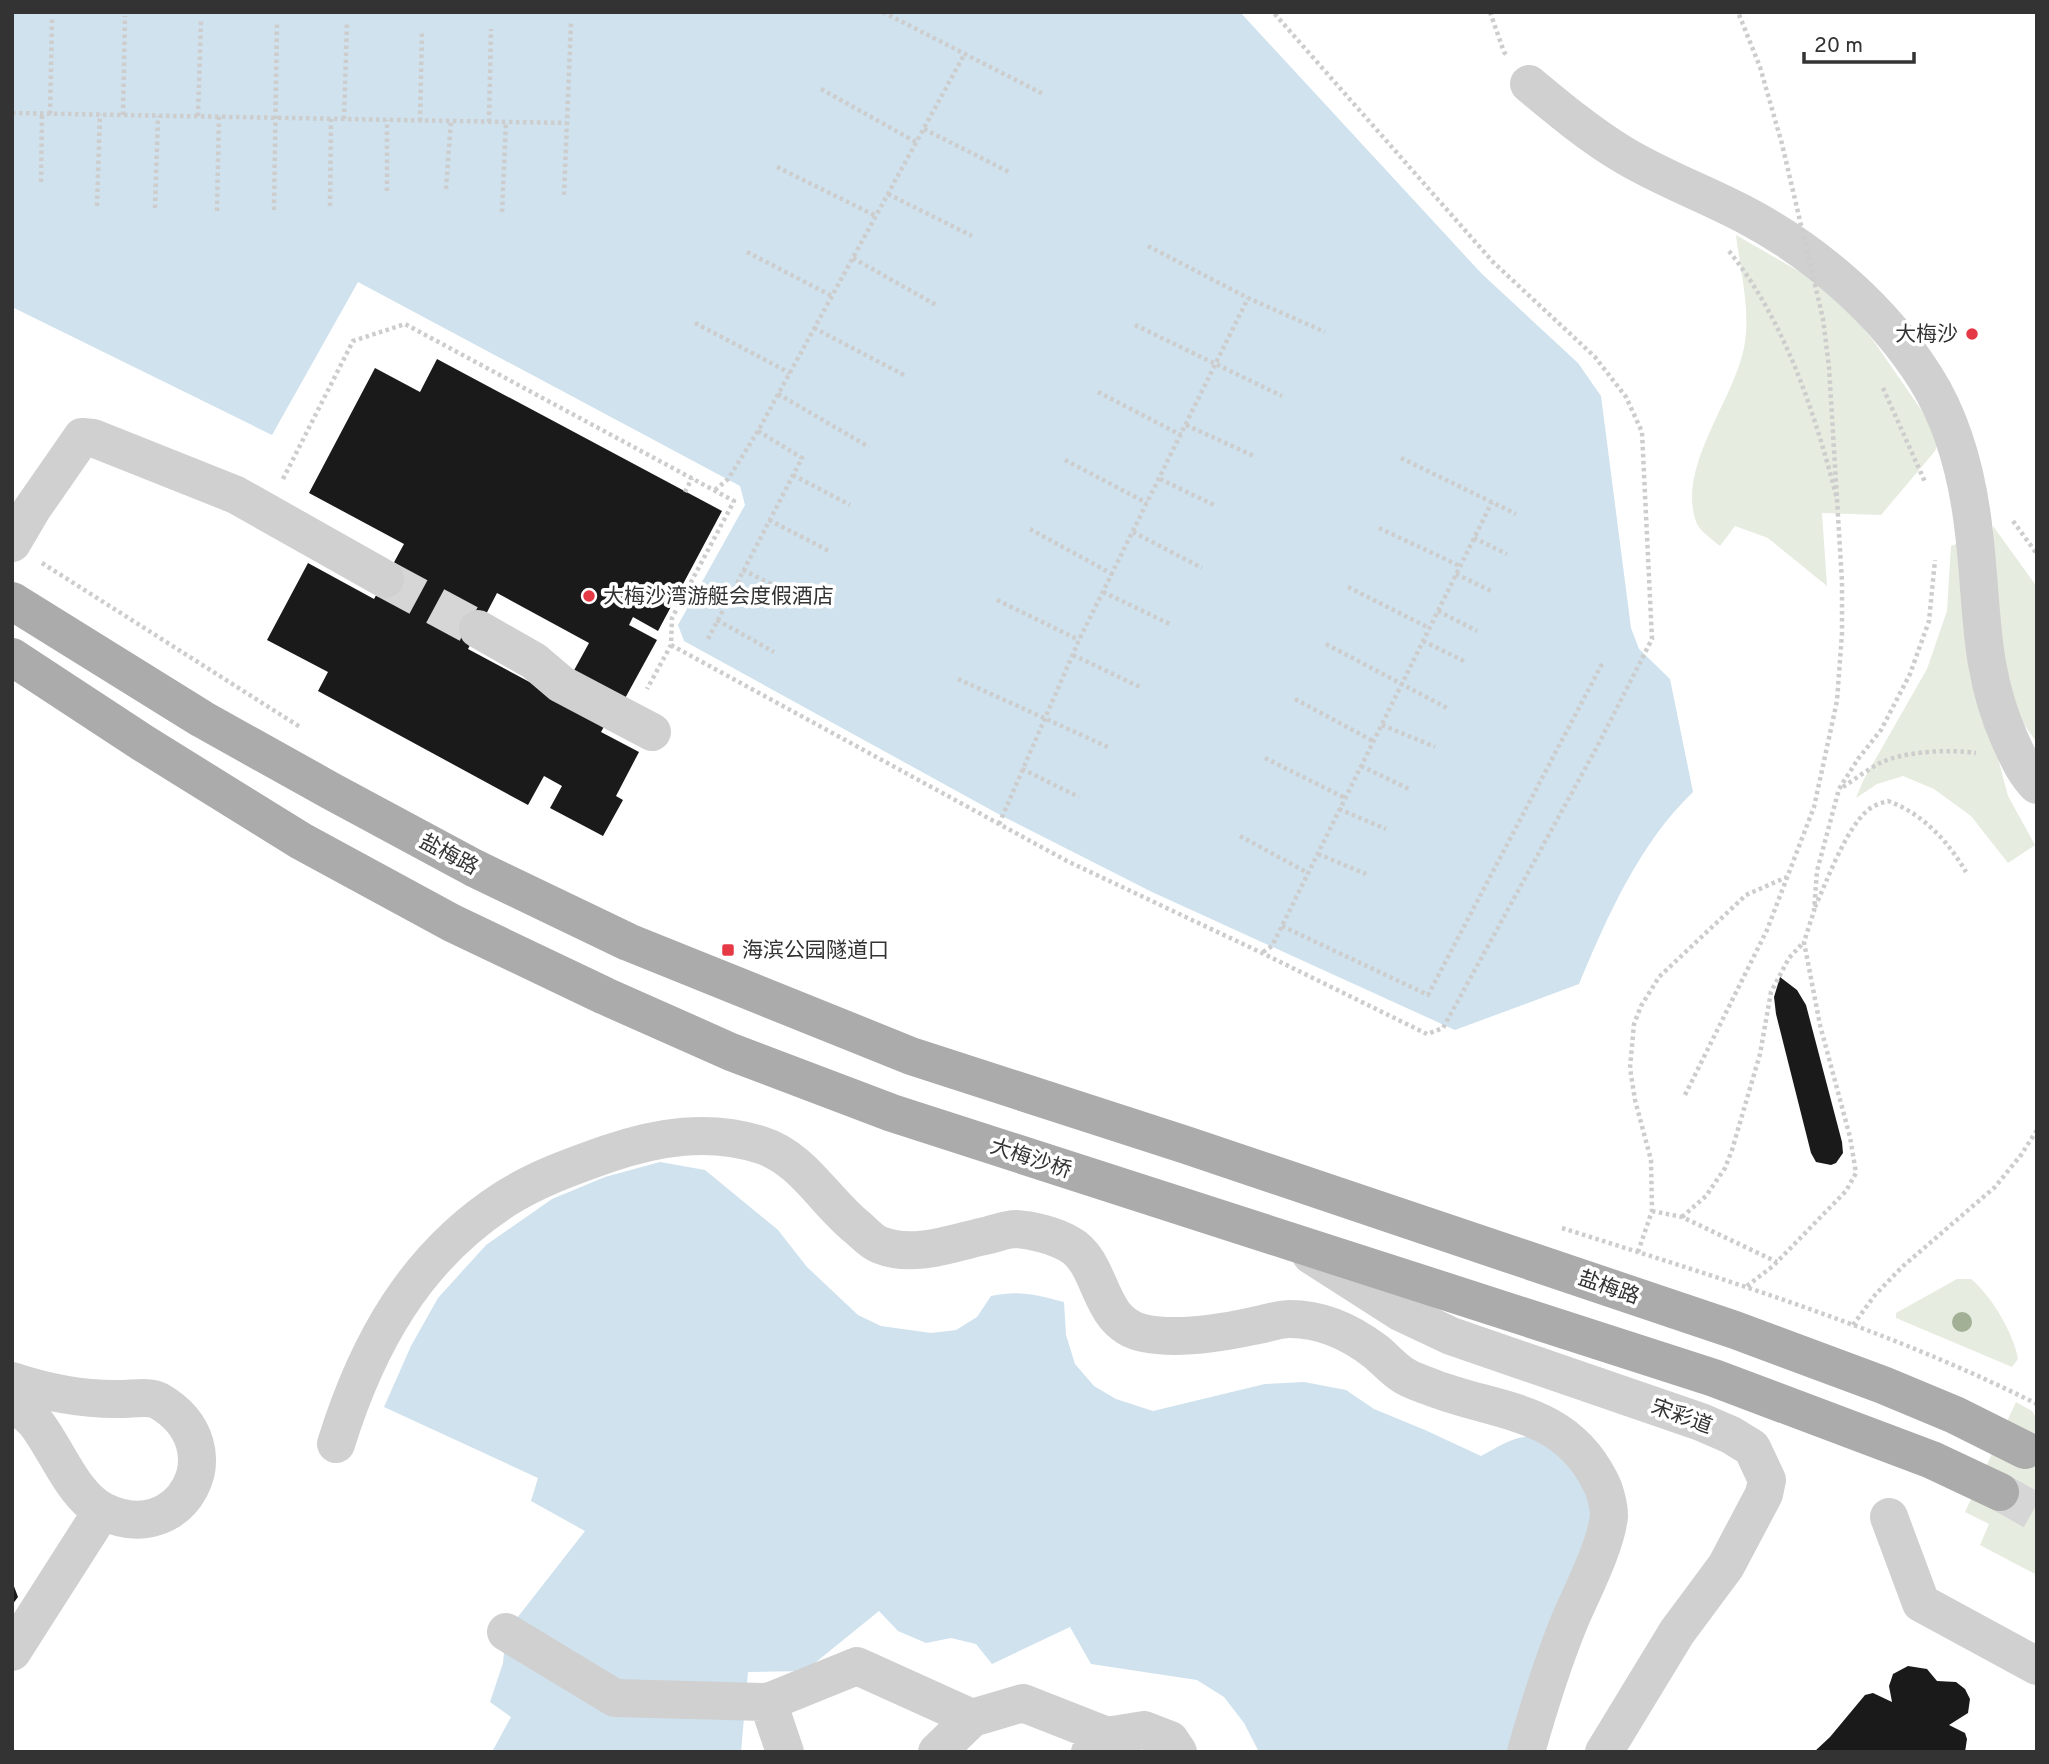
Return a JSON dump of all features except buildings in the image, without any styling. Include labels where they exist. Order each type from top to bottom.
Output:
[{"type":"main road","name":"盐梅路","points":[[12,601],[202,719],[474,868],[628,942],[911,1056],[1735,1329],[1955,1415],[2025,1450]]},
{"type":"main road","name":"大梅沙桥","points":[[14,658],[143,743],[301,841],[452,923],[605,996],[731,1052],[892,1113],[1292,1242]]},
{"type":"main road","points":[[1292,1242],[1714,1378],[1884,1440],[2000,1492]]},
{"type":"street","points":[[1529,84],[1572,121],[1622,154],[1753,219],[1791,244],[1868,305],[1900,342],[1926,379],[1949,423],[1958,448],[1971,512],[1982,639],[1989,683],[2003,723],[2031,780]]},
{"type":"street","points":[[24,551],[32,509],[82,437],[93,438],[236,495],[385,579]]},
{"type":"street","points":[[478,629],[534,661],[561,684],[641,726]]},
{"type":"street","points":[[336,1444],[353,1392],[387,1322],[431,1259],[506,1198],[564,1169],[628,1147],[675,1136],[710,1135],[761,1145],[783,1155],[805,1173],[852,1223],[878,1245],[910,1251],[942,1247],[1014,1229],[1053,1237],[1074,1246],[1090,1267],[1107,1306],[1122,1322],[1140,1333],[1194,1335],[1247,1328],[1287,1318],[1328,1325],[1350,1334],[1368,1346],[1403,1376],[1454,1396],[1530,1416],[1561,1433],[1580,1451],[1601,1483],[1609,1513],[1603,1539],[1547,1678],[1526,1752]]},
{"type":"street","name":"宋彩道","points":[[1292,1242],[1400,1312],[1451,1336],[1701,1422],[1752,1448],[1767,1480],[1764,1494],[1726,1566],[1677,1632],[1604,1752]]},
{"type":"street","points":[[12,1381],[43,1391],[76,1396],[157,1399],[180,1419],[192,1439],[199,1463],[191,1488],[176,1506],[151,1518],[128,1519],[102,1511],[80,1493],[34,1422],[12,1402]]},
{"type":"street","points":[[12,1651],[102,1511]]},
{"type":"street","points":[[1889,1517],[1921,1603],[2037,1665]]},
{"type":"street","points":[[506,1632],[615,1698],[768,1702],[857,1667],[972,1718]]},
{"type":"street","points":[[768,1702],[785,1752]]},
{"type":"street","points":[[937,1752],[972,1718],[1023,1703],[1099,1744],[1144,1730],[1170,1740],[1178,1752]]},
{"type":"path","points":[[883,12],[1045,95]]},
{"type":"path","points":[[671,645],[1067,861],[1427,1034],[1443,1028],[1591,757],[1652,639],[1642,432],[1626,397],[1595,357],[1493,262],[1273,12]]},
{"type":"path","points":[[1490,12],[1504,52],[1529,84]]},
{"type":"path","points":[[1685,1095],[1767,930],[1814,807],[1836,701],[1842,595],[1829,367],[1823,319],[1782,144],[1760,66],[1738,12]]},
{"type":"path","points":[[123,115],[125,16]]},
{"type":"path","points":[[50,114],[52,19]]},
{"type":"path","points":[[198,116],[201,21]]},
{"type":"path","points":[[274,210],[277,21]]},
{"type":"path","points":[[344,119],[347,23]]},
{"type":"path","points":[[564,195],[570,23]]},
{"type":"path","points":[[489,122],[491,29]]},
{"type":"path","points":[[420,121],[422,32]]},
{"type":"path","points":[[715,490],[728,479],[758,431],[964,55]]},
{"type":"path","points":[[821,89],[916,142]]},
{"type":"path","points":[[12,113],[566,123]]},
{"type":"path","points":[[41,182],[42,113]]},
{"type":"path","points":[[97,206],[100,114]]},
{"type":"path","points":[[155,208],[158,116]]},
{"type":"path","points":[[217,211],[219,116]]},
{"type":"path","points":[[330,206],[331,119]]},
{"type":"path","points":[[387,120],[387,191]]},
{"type":"path","points":[[446,189],[451,121]]},
{"type":"path","points":[[502,212],[506,122]]},
{"type":"path","points":[[924,129],[1011,173]]},
{"type":"path","points":[[777,167],[876,216]]},
{"type":"path","points":[[888,194],[972,236]]},
{"type":"path","points":[[1723,244],[1748,274],[1778,330],[1813,416],[1837,499]]},
{"type":"path","points":[[1148,246],[1248,298],[1325,332]]},
{"type":"path","points":[[747,251],[832,296]]},
{"type":"path","points":[[853,258],[936,305]]},
{"type":"path","points":[[1810,283],[1827,303]]},
{"type":"path","points":[[999,824],[1079,640],[1248,298]]},
{"type":"path","points":[[695,323],[790,373]]},
{"type":"path","points":[[266,513],[354,341],[405,324],[734,500],[672,618],[671,645],[641,726]]},
{"type":"path","points":[[1135,325],[1282,396]]},
{"type":"path","points":[[814,328],[904,375]]},
{"type":"path","points":[[1881,383],[1929,494]]},
{"type":"path","points":[[1098,393],[1181,435]]},
{"type":"path","points":[[778,394],[870,447]]},
{"type":"path","points":[[1186,425],[1255,457]]},
{"type":"path","points":[[708,639],[802,458],[758,431]]},
{"type":"path","points":[[1401,458],[1516,514]]},
{"type":"path","points":[[1065,460],[1147,503]]},
{"type":"path","points":[[793,475],[850,505]]},
{"type":"path","points":[[685,492],[692,478]]},
{"type":"path","points":[[1160,479],[1216,506]]},
{"type":"path","points":[[1262,953],[1272,946],[1492,502]]},
{"type":"path","points":[[769,520],[829,551]]},
{"type":"path","points":[[1379,528],[1460,566]]},
{"type":"path","points":[[1030,529],[1112,574]]},
{"type":"path","points":[[1133,532],[1202,568]]},
{"type":"path","points":[[1474,538],[1507,554]]},
{"type":"path","points":[[24,551],[307,731]]},
{"type":"path","points":[[1814,911],[1817,871],[1839,789],[1881,730],[1910,674],[1929,621],[1935,552]]},
{"type":"path","points":[[743,570],[801,599]]},
{"type":"path","points":[[1456,574],[1491,591]]},
{"type":"path","points":[[1348,587],[1429,628]]},
{"type":"path","points":[[1103,592],[1172,625]]},
{"type":"path","points":[[997,600],[1079,640]]},
{"type":"path","points":[[1438,611],[1477,631]]},
{"type":"path","points":[[717,620],[774,652]]},
{"type":"path","points":[[1423,641],[1464,661]]},
{"type":"path","points":[[1326,644],[1447,708]]},
{"type":"path","points":[[1073,655],[1142,688]]},
{"type":"path","points":[[1282,926],[1428,995],[1603,662]]},
{"type":"path","points":[[958,679],[1110,748]]},
{"type":"path","points":[[1295,698],[1373,741]]},
{"type":"path","points":[[1382,725],[1435,747]]},
{"type":"path","points":[[1839,789],[1881,762],[1914,754],[1956,750],[1994,756],[2031,780]]},
{"type":"path","points":[[1265,758],[1345,798]]},
{"type":"path","points":[[1361,766],[1409,789]]},
{"type":"path","points":[[1022,769],[1079,797]]},
{"type":"path","points":[[1682,1217],[1706,1196],[1725,1168],[1760,1054],[1771,992],[1789,958],[1804,942],[1835,863],[1859,819],[1868,809],[1888,801],[1914,812],[1932,828],[1966,872]]},
{"type":"path","points":[[1339,809],[1386,829]]},
{"type":"path","points":[[1240,836],[1308,873]]},
{"type":"path","points":[[1318,854],[1366,874]]},
{"type":"path","points":[[1638,1252],[1652,1211],[1651,1160],[1630,1068],[1634,1024],[1641,1006],[1660,977],[1746,895],[1787,877]]},
{"type":"path","points":[[1747,1286],[1777,1262],[1846,1191],[1856,1172],[1850,1137],[1820,1025],[1804,942]]},
{"type":"path","points":[[1853,1325],[1875,1295],[1902,1267],[1995,1187],[2037,1130]]},
{"type":"path","points":[[1652,1211],[1682,1217],[1777,1262]]},
{"type":"path","points":[[1559,1227],[1747,1286],[1853,1325],[1979,1375],[2037,1404]]},
{"type":"shaded area","points":[[1736,235],[1833,291],[1875,343],[1940,437],[1935,451],[1881,515],[1822,513],[1827,586],[1768,538],[1735,526],[1720,546],[1697,524],[1692,502],[1700,457],[1740,364],[1745,342],[1745,302]]},
{"type":"shaded area","points":[[1993,526],[2037,587],[2037,743],[2016,713],[1995,612]]},
{"type":"shaded area","points":[[1959,543],[1983,701],[2008,796],[2035,845],[2008,863],[1971,816],[1934,789],[1903,776],[1877,784],[1856,798],[1927,669],[1947,611],[1951,546]]},
{"type":"shaded area","points":[[1957,1279],[1971,1279],[2000,1316],[2016,1349],[2018,1359],[2012,1367],[1896,1318],[1896,1313]]},
{"type":"shaded area","points":[[2016,1402],[2032,1411],[2037,1419],[2037,1575],[1980,1545],[1989,1524],[1965,1512]]},
{"type":"water","points":[[12,12],[1240,12],[1482,274],[1578,363],[1601,396],[1631,628],[1639,649],[1670,679],[1693,792],[1656,834],[1641,857],[1601,932],[1579,984],[1455,1030],[1152,892],[1002,816],[684,641],[678,625],[745,505],[740,486],[358,282],[272,435],[12,307]]},
{"type":"water","points":[[660,1162],[705,1170],[778,1230],[807,1267],[858,1315],[881,1326],[931,1333],[956,1330],[977,1317],[991,1296],[1011,1293],[1036,1295],[1064,1302],[1066,1335],[1075,1364],[1094,1386],[1116,1399],[1153,1411],[1265,1384],[1304,1382],[1346,1390],[1374,1409],[1481,1456],[1509,1441],[1526,1437],[1541,1439],[1553,1445],[1573,1464],[1599,1516],[1556,1618],[1507,1752],[1259,1752],[1244,1723],[1224,1697],[1197,1680],[1091,1664],[1070,1627],[992,1664],[976,1644],[951,1638],[926,1643],[898,1631],[879,1611],[805,1671],[748,1672],[741,1752],[492,1752],[511,1717],[490,1702],[503,1663],[506,1632],[585,1531],[531,1501],[538,1478],[384,1407],[411,1346],[438,1298],[486,1245],[552,1199],[605,1177]]},
{"type":"tunnel","points":[[385,579],[478,629]]},
{"type":"tunnel","points":[[2000,1492],[2037,1513]]},
{"type":"place","name":"大梅沙","points":[[1972,334]]},
{"type":"place","name":"大梅沙湾游艇会度假酒店","points":[[589,596]]},
{"type":"place","name":"海滨公园隧道口","points":[[728,950]]}]
